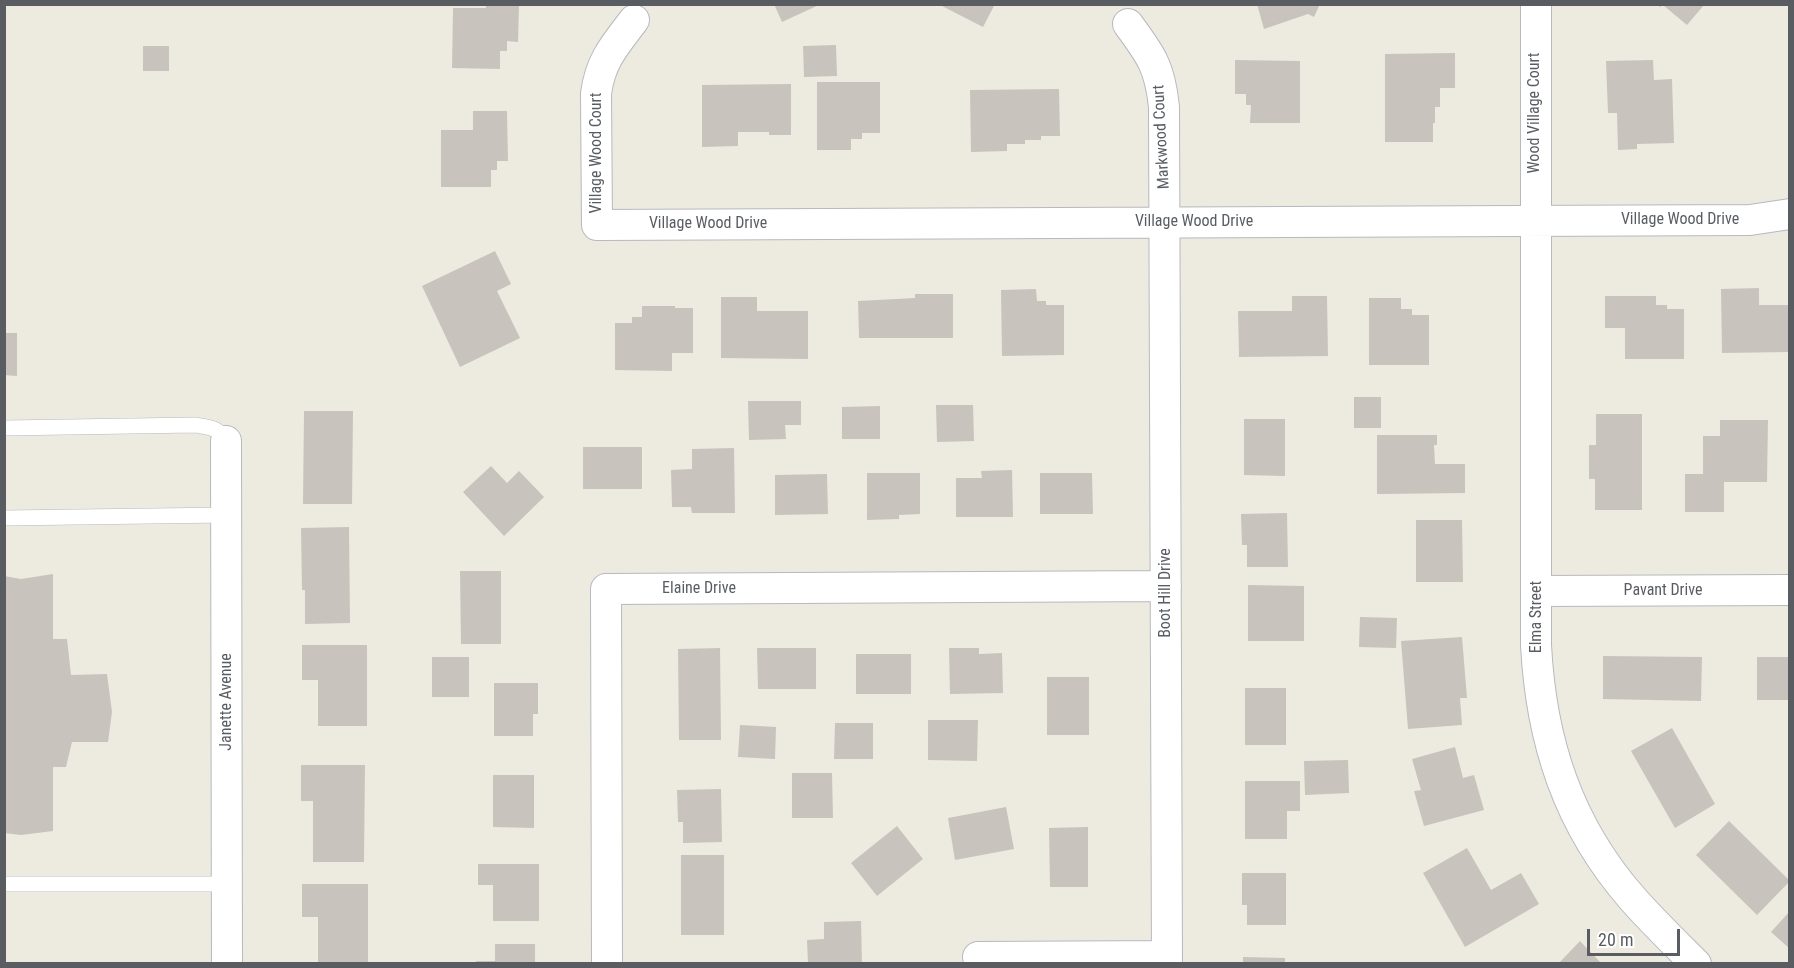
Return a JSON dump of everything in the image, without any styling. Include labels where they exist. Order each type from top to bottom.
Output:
[{"type":"street","name":"Wood Village Court","points":[[1535,221],[1536,4]]},
{"type":"street","name":"Village Wood Court","points":[[597,225],[598,79],[610,51],[634,20]]},
{"type":"street","name":"Markwood Court","points":[[1128,24],[1152,56],[1162,89],[1165,222]]},
{"type":"street","name":"Village Wood Drive","points":[[597,225],[1750,220],[1790,214]]},
{"type":"street","name":"Elma Street","points":[[1535,221],[1536,645],[1541,705],[1548,737],[1571,802],[1588,837],[1608,868],[1632,898],[1696,963]]},
{"type":"street","name":"Boot Hill Drive","points":[[1165,222],[1167,960]]},
{"type":"street","name":"Janette Avenue","points":[[226,441],[227,963]]},
{"type":"street","name":"Elaine Drive","points":[[607,963],[606,589],[1166,586]]},
{"type":"street","name":"Pavant Drive","points":[[1537,591],[1790,590]]},
{"type":"street","points":[[978,957],[1167,960]]},
{"type":"lane","points":[[4,428],[196,426],[221,432],[226,441]]},
{"type":"lane","points":[[4,518],[226,515]]},
{"type":"lane","points":[[4,884],[227,884]]},
{"type":"building","points":[[774,4],[821,4],[782,22]]},
{"type":"building","points":[[943,4],[995,4],[983,27],[942,6]]},
{"type":"building","points":[[1257,4],[1320,4],[1314,17],[1308,14],[1264,29]]},
{"type":"building","points":[[486,5],[519,5],[518,42],[507,41],[507,51],[500,51],[500,69],[452,68],[453,8],[486,8]]},
{"type":"building","points":[[1663,5],[1704,5],[1687,25]]},
{"type":"building","points":[[836,45],[837,76],[804,77],[803,46]]},
{"type":"building","points":[[143,46],[169,46],[169,71],[143,71]]},
{"type":"building","points":[[1455,53],[1455,88],[1440,88],[1440,107],[1435,107],[1433,142],[1385,142],[1385,54]]},
{"type":"building","points":[[1235,60],[1300,61],[1300,123],[1250,123],[1251,105],[1246,105],[1246,94],[1235,94]]},
{"type":"building","points":[[1653,60],[1654,80],[1672,79],[1674,143],[1637,144],[1637,149],[1618,150],[1617,113],[1608,113],[1606,61]]},
{"type":"building","points":[[817,82],[880,82],[880,133],[862,133],[862,139],[851,139],[851,150],[817,150]]},
{"type":"building","points":[[791,84],[791,135],[738,132],[738,146],[702,147],[702,85]]},
{"type":"building","points":[[1059,89],[1060,136],[1041,136],[1041,140],[1025,140],[1025,144],[1007,144],[1007,151],[971,152],[970,90]]},
{"type":"building","points":[[473,111],[507,111],[508,161],[497,161],[497,170],[491,170],[491,187],[441,187],[441,130],[473,130]]},
{"type":"building","points":[[495,251],[511,284],[497,291],[520,338],[460,367],[422,286]]},
{"type":"building","points":[[1759,288],[1759,305],[1790,305],[1790,352],[1722,353],[1721,289]]},
{"type":"building","points":[[1036,289],[1037,301],[1046,301],[1046,305],[1064,305],[1064,355],[1002,356],[1001,290]]},
{"type":"building","points":[[915,294],[953,294],[953,338],[859,338],[858,301],[915,298]]},
{"type":"building","points":[[1292,296],[1327,296],[1328,356],[1239,357],[1238,311],[1292,311]]},
{"type":"building","points":[[1605,296],[1656,296],[1656,305],[1667,305],[1667,309],[1684,309],[1684,359],[1625,359],[1625,328],[1605,328]]},
{"type":"building","points":[[721,297],[757,297],[757,311],[808,311],[808,359],[721,358]]},
{"type":"building","points":[[1369,298],[1401,298],[1401,309],[1412,309],[1412,315],[1429,315],[1429,365],[1369,365]]},
{"type":"building","points":[[642,306],[693,308],[693,353],[672,353],[672,371],[615,370],[615,323],[632,323],[632,317],[642,317]]},
{"type":"building","points":[[4,333],[17,333],[17,376],[4,375]]},
{"type":"building","points":[[1354,397],[1381,397],[1381,428],[1354,428]]},
{"type":"building","points":[[748,401],[801,401],[801,425],[785,425],[786,439],[749,440]]},
{"type":"building","points":[[936,405],[973,405],[974,441],[937,442]]},
{"type":"building","points":[[880,406],[880,439],[842,439],[842,407]]},
{"type":"building","points":[[304,411],[353,411],[352,504],[303,504]]},
{"type":"building","points":[[1596,414],[1642,414],[1642,510],[1595,510],[1595,479],[1589,479],[1589,445],[1596,445]]},
{"type":"building","points":[[1244,419],[1285,419],[1285,476],[1244,475]]},
{"type":"building","points":[[1720,420],[1768,420],[1767,482],[1724,482],[1724,512],[1685,512],[1685,474],[1703,474],[1703,436],[1720,436]]},
{"type":"building","points":[[1377,435],[1437,435],[1437,445],[1434,445],[1435,464],[1465,464],[1465,493],[1377,494]]},
{"type":"building","points":[[583,447],[642,447],[642,489],[583,489]]},
{"type":"building","points":[[734,448],[735,513],[692,513],[691,507],[672,507],[671,470],[692,469],[692,449]]},
{"type":"building","points":[[491,466],[507,483],[519,471],[544,497],[504,536],[463,492]]},
{"type":"building","points":[[1012,470],[1013,517],[956,517],[956,478],[982,478],[981,471]]},
{"type":"building","points":[[867,473],[920,473],[920,514],[899,515],[899,519],[867,520]]},
{"type":"building","points":[[1040,473],[1092,473],[1093,514],[1040,514]]},
{"type":"building","points":[[827,474],[828,514],[775,515],[775,475]]},
{"type":"building","points":[[1287,513],[1288,567],[1247,567],[1247,545],[1242,545],[1241,514]]},
{"type":"building","points":[[1416,520],[1462,520],[1463,582],[1416,582]]},
{"type":"building","points":[[349,527],[350,623],[305,624],[301,528]]},
{"type":"building","points":[[460,571],[501,571],[501,644],[461,644]]},
{"type":"building","points":[[53,574],[53,639],[67,639],[71,675],[107,674],[112,712],[108,742],[72,742],[66,767],[53,767],[53,831],[21,835],[4,833],[4,576],[21,579]]},
{"type":"building","points":[[1248,585],[1304,586],[1304,641],[1248,641]]},
{"type":"building","points":[[1360,617],[1397,618],[1396,648],[1359,647]]},
{"type":"building","points":[[1462,637],[1467,698],[1460,698],[1462,725],[1408,729],[1401,641]]},
{"type":"building","points":[[302,645],[367,645],[367,726],[318,726],[318,680],[302,680]]},
{"type":"building","points":[[720,648],[721,740],[679,740],[678,649]]},
{"type":"building","points":[[757,648],[816,648],[816,689],[758,689]]},
{"type":"building","points":[[949,648],[979,648],[979,654],[1002,653],[1003,693],[950,694]]},
{"type":"building","points":[[856,654],[911,654],[911,694],[856,694]]},
{"type":"building","points":[[1603,656],[1702,657],[1701,701],[1603,699]]},
{"type":"building","points":[[432,657],[469,657],[469,697],[432,697]]},
{"type":"building","points":[[1757,657],[1790,657],[1790,700],[1757,700]]},
{"type":"building","points":[[1047,677],[1089,677],[1089,735],[1047,735]]},
{"type":"building","points":[[494,683],[538,683],[538,714],[533,714],[533,736],[494,736]]},
{"type":"building","points":[[1245,688],[1286,688],[1286,745],[1245,745]]},
{"type":"building","points":[[928,720],[978,720],[977,761],[928,760]]},
{"type":"building","points":[[835,723],[873,723],[873,759],[834,759]]},
{"type":"building","points":[[740,725],[776,727],[775,759],[738,757]]},
{"type":"building","points":[[1672,728],[1715,804],[1675,828],[1631,751]]},
{"type":"building","points":[[1455,747],[1463,778],[1474,775],[1484,810],[1424,826],[1414,791],[1421,790],[1412,759]]},
{"type":"building","points":[[1348,760],[1349,793],[1305,795],[1304,761]]},
{"type":"building","points":[[301,765],[365,765],[364,862],[313,862],[313,801],[301,801]]},
{"type":"building","points":[[792,773],[832,773],[833,818],[792,818]]},
{"type":"building","points":[[493,775],[534,775],[534,828],[493,827]]},
{"type":"building","points":[[1245,781],[1300,781],[1300,811],[1287,811],[1287,839],[1245,839]]},
{"type":"building","points":[[721,789],[722,842],[683,843],[683,822],[678,822],[677,790]]},
{"type":"building","points":[[1006,807],[1014,849],[955,860],[948,818]]},
{"type":"building","points":[[1729,821],[1790,881],[1757,915],[1696,855]]},
{"type":"building","points":[[897,826],[923,859],[877,896],[851,863]]},
{"type":"building","points":[[1088,827],[1088,887],[1050,887],[1049,828]]},
{"type":"building","points":[[1467,848],[1491,890],[1521,873],[1539,904],[1465,947],[1423,873]]},
{"type":"building","points":[[681,855],[724,855],[724,935],[681,935]]},
{"type":"building","points":[[478,864],[539,864],[539,921],[493,921],[493,885],[478,885]]},
{"type":"building","points":[[1242,873],[1286,873],[1286,925],[1247,925],[1247,905],[1242,905]]},
{"type":"building","points":[[302,884],[368,884],[368,964],[318,964],[318,917],[302,917]]},
{"type":"building","points":[[1790,911],[1790,949],[1771,932]]},
{"type":"building","points":[[861,921],[862,964],[808,964],[807,940],[824,939],[824,922]]},
{"type":"building","points":[[1580,941],[1602,964],[1558,964]]},
{"type":"building","points":[[495,944],[535,944],[535,964],[476,964],[476,961],[495,961]]},
{"type":"building","points":[[1243,957],[1285,958],[1285,964],[1243,964]]}]
